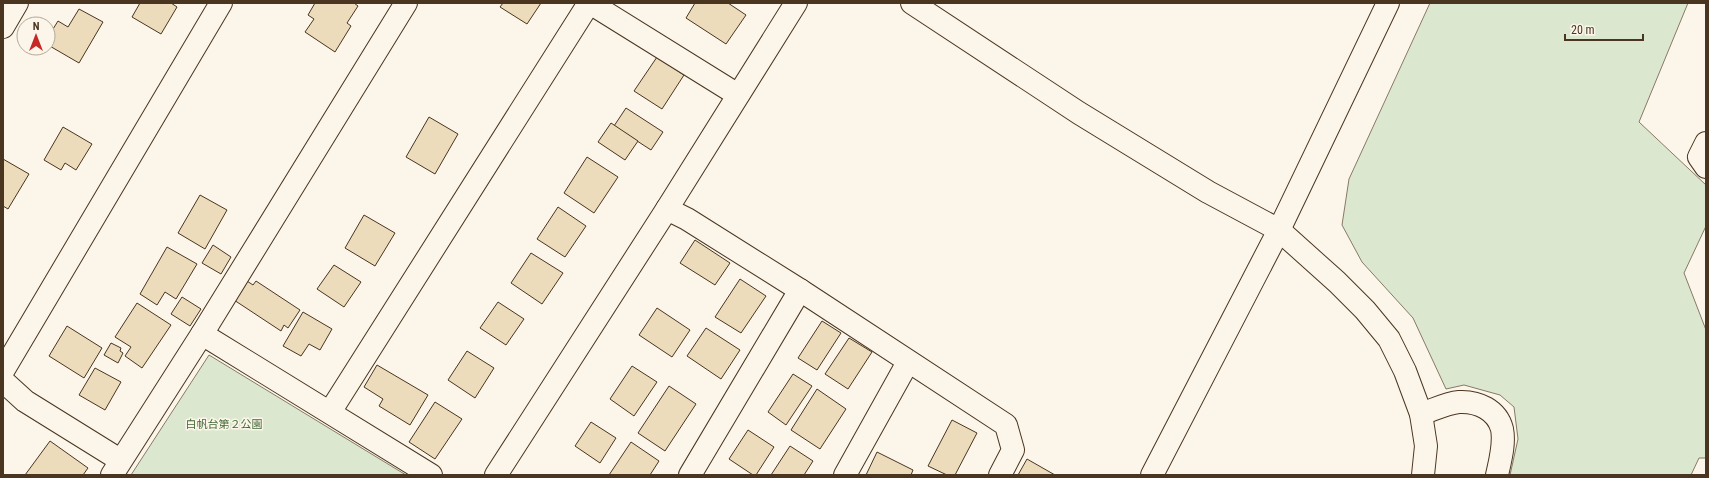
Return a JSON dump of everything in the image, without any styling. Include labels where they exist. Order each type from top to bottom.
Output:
[{"type":"street","points":[[3,27],[17,3]]},
{"type":"street","points":[[3,371],[222,3]]},
{"type":"street","points":[[3,381],[24,401],[116,468],[202,334],[406,3]]},
{"type":"street","points":[[330,412],[590,3],[738,95]]},
{"type":"street","points":[[496,475],[667,209],[796,3]]},
{"type":"street","points":[[912,3],[1079,113],[1208,192],[1279,230],[1337,282],[1365,310],[1389,339],[1405,371],[1421,414],[1426,446],[1423,475]]},
{"type":"street","points":[[1152,475],[1279,230],[1388,3]]},
{"type":"street","points":[[1706,143],[1699,157],[1706,168]]},
{"type":"street","points":[[667,209],[687,219],[800,290],[1006,425],[1013,450],[1000,475]]},
{"type":"street","points":[[690,475],[800,290]]},
{"type":"street","points":[[202,334],[431,475]]},
{"type":"street","points":[[845,475],[908,362]]},
{"type":"street","points":[[1421,414],[1458,402],[1479,403],[1494,414],[1502,429],[1502,454],[1497,475]]},
{"type":"green space","points":[[1430,3],[1688,3],[1639,122],[1706,185],[1706,226],[1684,273],[1706,330],[1706,458],[1699,458],[1691,475],[1510,475],[1518,439],[1514,407],[1500,395],[1464,385],[1446,389],[1413,318],[1362,262],[1342,225],[1349,179]]},
{"type":"green space","name":"白帆台第２公園","points":[[209,355],[406,475],[131,475]]},
{"type":"building","points":[[140,3],[171,3],[177,7],[161,34],[132,17]]},
{"type":"building","points":[[315,3],[354,3],[358,6],[347,23],[351,26],[335,52],[305,32],[314,19],[308,15]]},
{"type":"building","points":[[503,3],[541,3],[527,24],[500,7]]},
{"type":"building","points":[[695,3],[728,3],[746,15],[726,44],[686,18]]},
{"type":"building","points":[[79,9],[103,22],[79,63],[56,50],[56,24],[58,21],[68,27]]},
{"type":"building","points":[[657,57],[684,75],[662,109],[634,91]]},
{"type":"building","points":[[626,108],[663,132],[651,150],[614,126]]},
{"type":"building","points":[[429,117],[458,134],[435,174],[406,157]]},
{"type":"building","points":[[611,123],[638,141],[625,160],[598,142]]},
{"type":"building","points":[[63,127],[92,144],[76,170],[65,163],[61,170],[44,160]]},
{"type":"building","points":[[587,157],[618,177],[594,213],[564,193]]},
{"type":"building","points":[[3,159],[29,174],[8,209],[3,206]]},
{"type":"building","points":[[200,195],[227,210],[205,249],[178,233]]},
{"type":"building","points":[[558,207],[586,226],[565,257],[537,239]]},
{"type":"building","points":[[364,215],[395,233],[375,266],[345,248]]},
{"type":"building","points":[[695,240],[730,263],[715,285],[680,263]]},
{"type":"building","points":[[213,245],[231,257],[221,274],[202,263]]},
{"type":"building","points":[[167,247],[197,264],[176,299],[165,292],[157,305],[140,294]]},
{"type":"building","points":[[531,253],[563,273],[542,304],[511,283]]},
{"type":"building","points":[[334,265],[361,282],[344,307],[317,289]]},
{"type":"building","points":[[740,279],[766,296],[741,333],[715,317]]},
{"type":"building","points":[[247,281],[253,285],[256,281],[300,310],[288,328],[284,325],[281,331],[234,300]]},
{"type":"building","points":[[182,297],[201,309],[190,326],[171,314]]},
{"type":"building","points":[[498,302],[524,319],[506,345],[480,328]]},
{"type":"building","points":[[137,303],[171,325],[142,368],[125,356],[131,347],[115,337]]},
{"type":"building","points":[[657,308],[690,330],[672,357],[639,335]]},
{"type":"building","points":[[303,312],[332,329],[320,350],[309,344],[301,356],[283,346]]},
{"type":"building","points":[[822,321],[841,333],[817,370],[798,358]]},
{"type":"building","points":[[67,326],[102,348],[84,378],[49,356]]},
{"type":"building","points":[[706,328],[740,350],[721,379],[687,356]]},
{"type":"building","points":[[849,338],[872,352],[848,389],[825,374]]},
{"type":"building","points":[[111,343],[121,348],[120,351],[123,353],[118,363],[104,355]]},
{"type":"building","points":[[467,351],[494,368],[475,398],[448,380]]},
{"type":"building","points":[[377,365],[428,395],[410,425],[379,406],[383,399],[364,387]]},
{"type":"building","points":[[632,366],[657,382],[634,416],[610,399]]},
{"type":"building","points":[[95,368],[121,382],[105,410],[79,395]]},
{"type":"building","points":[[793,374],[812,386],[786,425],[768,412]]},
{"type":"building","points":[[669,386],[696,404],[665,451],[638,433]]},
{"type":"building","points":[[817,389],[846,409],[820,449],[791,430]]},
{"type":"building","points":[[435,402],[462,419],[435,459],[409,442]]},
{"type":"building","points":[[952,420],[977,433],[955,475],[947,475],[928,466]]},
{"type":"building","points":[[591,422],[616,438],[600,463],[575,446]]},
{"type":"building","points":[[748,430],[774,447],[756,475],[753,475],[729,459]]},
{"type":"building","points":[[50,441],[88,468],[83,475],[25,475]]},
{"type":"building","points":[[631,442],[659,461],[650,475],[609,475]]},
{"type":"building","points":[[790,446],[813,461],[804,475],[771,475]]},
{"type":"building","points":[[877,452],[913,470],[911,475],[866,475]]},
{"type":"building","points":[[1027,459],[1055,475],[1018,475]]}]
